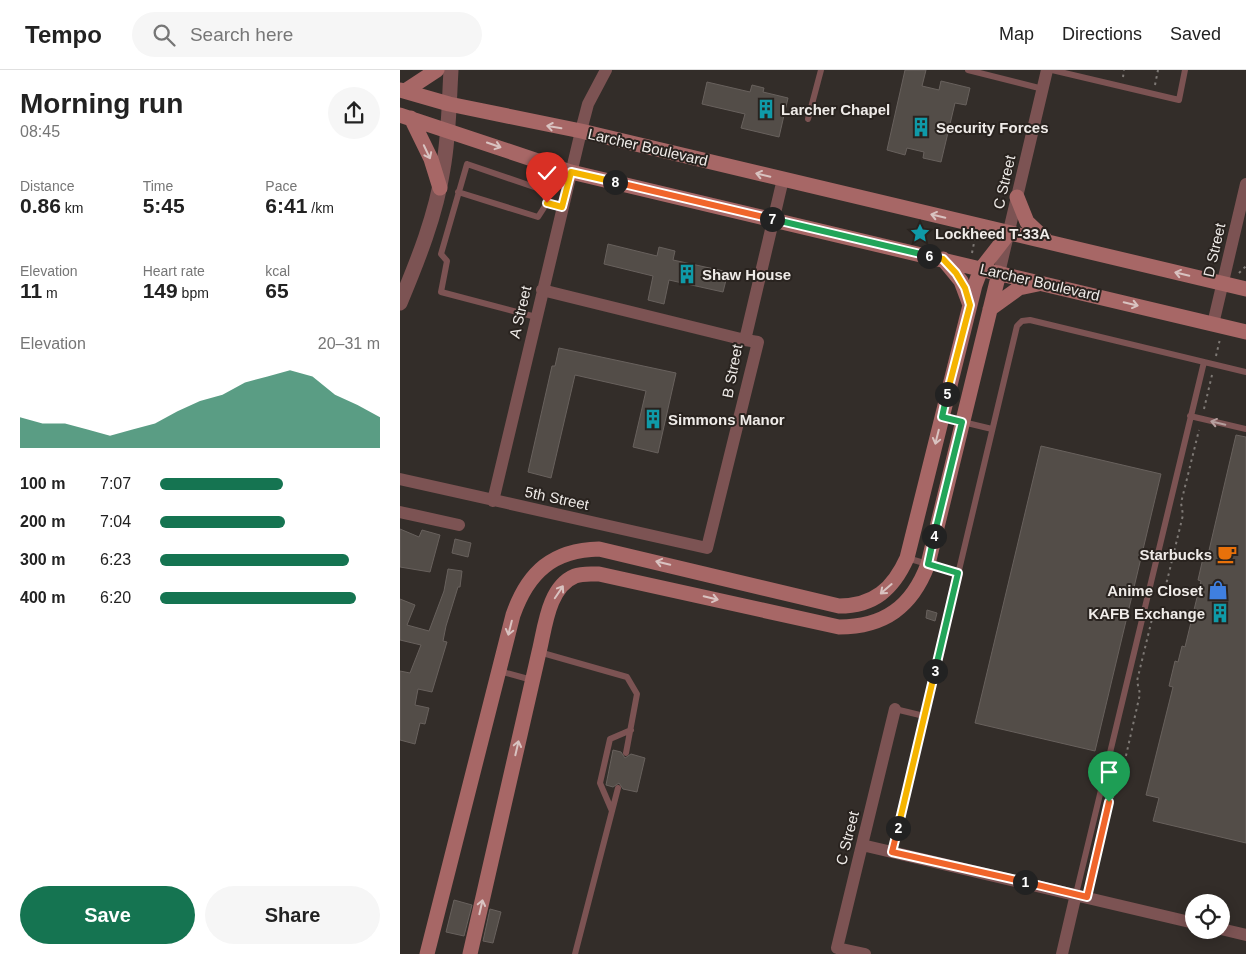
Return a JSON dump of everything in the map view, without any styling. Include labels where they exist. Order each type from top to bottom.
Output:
[{"type":"main road","points":[[403,90],[437,70]]},
{"type":"main road","name":"Larcher Boulevard","points":[[403,90],[449,104],[581,131],[1246,290]]},
{"type":"main road","points":[[405,116],[431,159],[440,188]]},
{"type":"main road","name":"Larcher Boulevard","points":[[405,116],[571,172],[943,259],[976,263],[999,273],[1044,283],[1217,329],[1246,332]]},
{"type":"main road","points":[[1017,197],[1027,222],[1038,235],[1051,243]]},
{"type":"main road","points":[[427,954],[513,615],[527,585],[549,562],[576,550],[599,548],[614,550],[839,606],[860,604],[884,593],[893,584],[907,558],[970,305],[976,263],[1008,233]]},
{"type":"main road","points":[[943,259],[961,281],[970,305]]},
{"type":"main road","points":[[470,954],[551,606],[566,582],[576,576],[613,575],[825,625],[856,627],[872,624],[900,609],[911,598],[922,580],[928,564],[999,273]]},
{"type":"main road","points":[[990,309],[1018,288],[1044,283]]},
{"type":"street","points":[[400,303],[427,234],[440,188],[448,129],[451,70]]},
{"type":"street","name":"A Street","points":[[494,501],[542,290],[588,104],[606,70]]},
{"type":"street","name":"C Street","points":[[999,273],[1047,70]]},
{"type":"street","name":"B Street","points":[[707,548],[758,342],[745,340],[783,179]]},
{"type":"street","name":"D Street","points":[[1217,329],[1222,284],[1246,184]]},
{"type":"street","points":[[542,290],[745,340]]},
{"type":"street","name":"5th Street","points":[[400,479],[707,548]]},
{"type":"street","points":[[400,512],[459,526]]},
{"type":"street","name":"C Street","points":[[865,954],[837,948],[895,709]]},
{"type":"street","points":[[862,845],[1185,921]]},
{"type":"street","points":[[1062,954],[1081,895]]},
{"type":"street","points":[[1230,931],[1246,935]]},
{"type":"lane","points":[[808,119],[820,70]]},
{"type":"lane","points":[[968,70],[1042,89]]},
{"type":"lane","points":[[1052,70],[1178,100],[1185,70]]},
{"type":"lane","points":[[458,192],[538,217],[547,203],[543,190],[467,164],[458,192],[442,254],[447,261],[441,292],[536,317]]},
{"type":"lane","points":[[547,203],[562,207]]},
{"type":"lane","points":[[892,852],[1015,329],[1022,321],[1030,320],[1246,372]]},
{"type":"lane","points":[[1081,895],[1204,362]]},
{"type":"lane","points":[[1190,416],[1246,429]]},
{"type":"lane","points":[[942,417],[992,429]]},
{"type":"lane","points":[[907,558],[958,573]]},
{"type":"lane","points":[[540,652],[628,678],[637,694],[626,753]]},
{"type":"lane","points":[[499,671],[533,681]]},
{"type":"lane","points":[[895,709],[924,716]]},
{"type":"lane","points":[[612,811],[600,783],[610,739],[631,730]]},
{"type":"lane","points":[[575,954],[618,788]]},
{"type":"path","points":[[1153,94],[1158,70]]},
{"type":"path","points":[[976,236],[976,263]]},
{"type":"path","points":[[1238,275],[1246,266]]},
{"type":"path","points":[[1216,356],[1217,329]]},
{"type":"path","points":[[1204,409],[1212,375]]},
{"type":"path","points":[[1156,601],[1158,592],[1167,581],[1183,515],[1181,503],[1199,430]]},
{"type":"path","points":[[1081,895],[1109,802],[1118,791],[1140,694],[1138,681],[1152,618]]},
{"type":"building","name":"Security Forces","points":[[905,70],[926,70],[922,86],[939,90],[941,81],[970,88],[966,105],[955,103],[941,162],[923,158],[924,152],[907,148],[905,155],[887,150]]},
{"type":"building","name":"Larcher Chapel","points":[[707,82],[750,92],[752,85],[764,88],[763,92],[788,98],[779,137],[741,128],[745,114],[702,104]]},
{"type":"building","name":"Shaw House","points":[[608,244],[657,256],[659,247],[675,251],[673,260],[728,272],[723,292],[669,280],[664,304],[648,300],[653,276],[604,264]]},
{"type":"building","name":"Simmons Manor","points":[[559,348],[676,373],[658,453],[633,447],[646,391],[575,375],[551,478],[528,472],[552,366],[555,366]]},
{"type":"building","name":"KAFB Exchange","points":[[1236,435],[1246,437],[1246,843],[1153,821],[1159,798],[1146,795],[1173,687],[1169,686],[1175,661],[1178,662],[1182,646],[1185,647],[1201,581],[1198,580],[1203,558],[1207,559]]},
{"type":"building","points":[[1041,446],[1161,474],[1095,751],[975,723]]},
{"type":"building","points":[[400,529],[419,537],[422,530],[440,535],[430,572],[400,567]]},
{"type":"building","points":[[455,539],[471,543],[468,557],[452,553]]},
{"type":"building","points":[[448,569],[462,571],[460,587],[458,587],[446,626],[443,641],[447,642],[432,692],[418,689],[415,705],[429,708],[425,724],[420,723],[415,744],[400,740],[400,671],[410,673],[421,645],[400,640],[400,599],[415,605],[407,625],[429,631],[444,591]]},
{"type":"building","points":[[927,610],[937,613],[935,621],[926,618]]},
{"type":"building","points":[[613,750],[621,752],[625,758],[631,754],[645,758],[637,792],[623,789],[619,783],[613,787],[606,785]]},
{"type":"building","points":[[454,900],[472,905],[464,936],[446,932]]},
{"type":"building","points":[[490,909],[501,912],[493,943],[483,941]]},
{"type":"place","name":"Larcher Chapel","points":[[766,109]]},
{"type":"place","name":"Security Forces","points":[[921,127]]},
{"type":"place","name":"Lockheed T-33A","points":[[920,233]]},
{"type":"place","name":"Shaw House","points":[[687,274]]},
{"type":"place","name":"Simmons Manor","points":[[653,419]]},
{"type":"place","name":"Starbucks","points":[[1227,554]]},
{"type":"place","name":"Anime Closet","points":[[1218,590]]},
{"type":"place","name":"KAFB Exchange","points":[[1220,613]]},
{"type":"route","points":[[547,203],[562,207],[571,172],[943,259],[961,281],[970,305],[942,417],[962,422],[928,564],[958,573],[892,852],[1087,897],[1109,802]]}]
